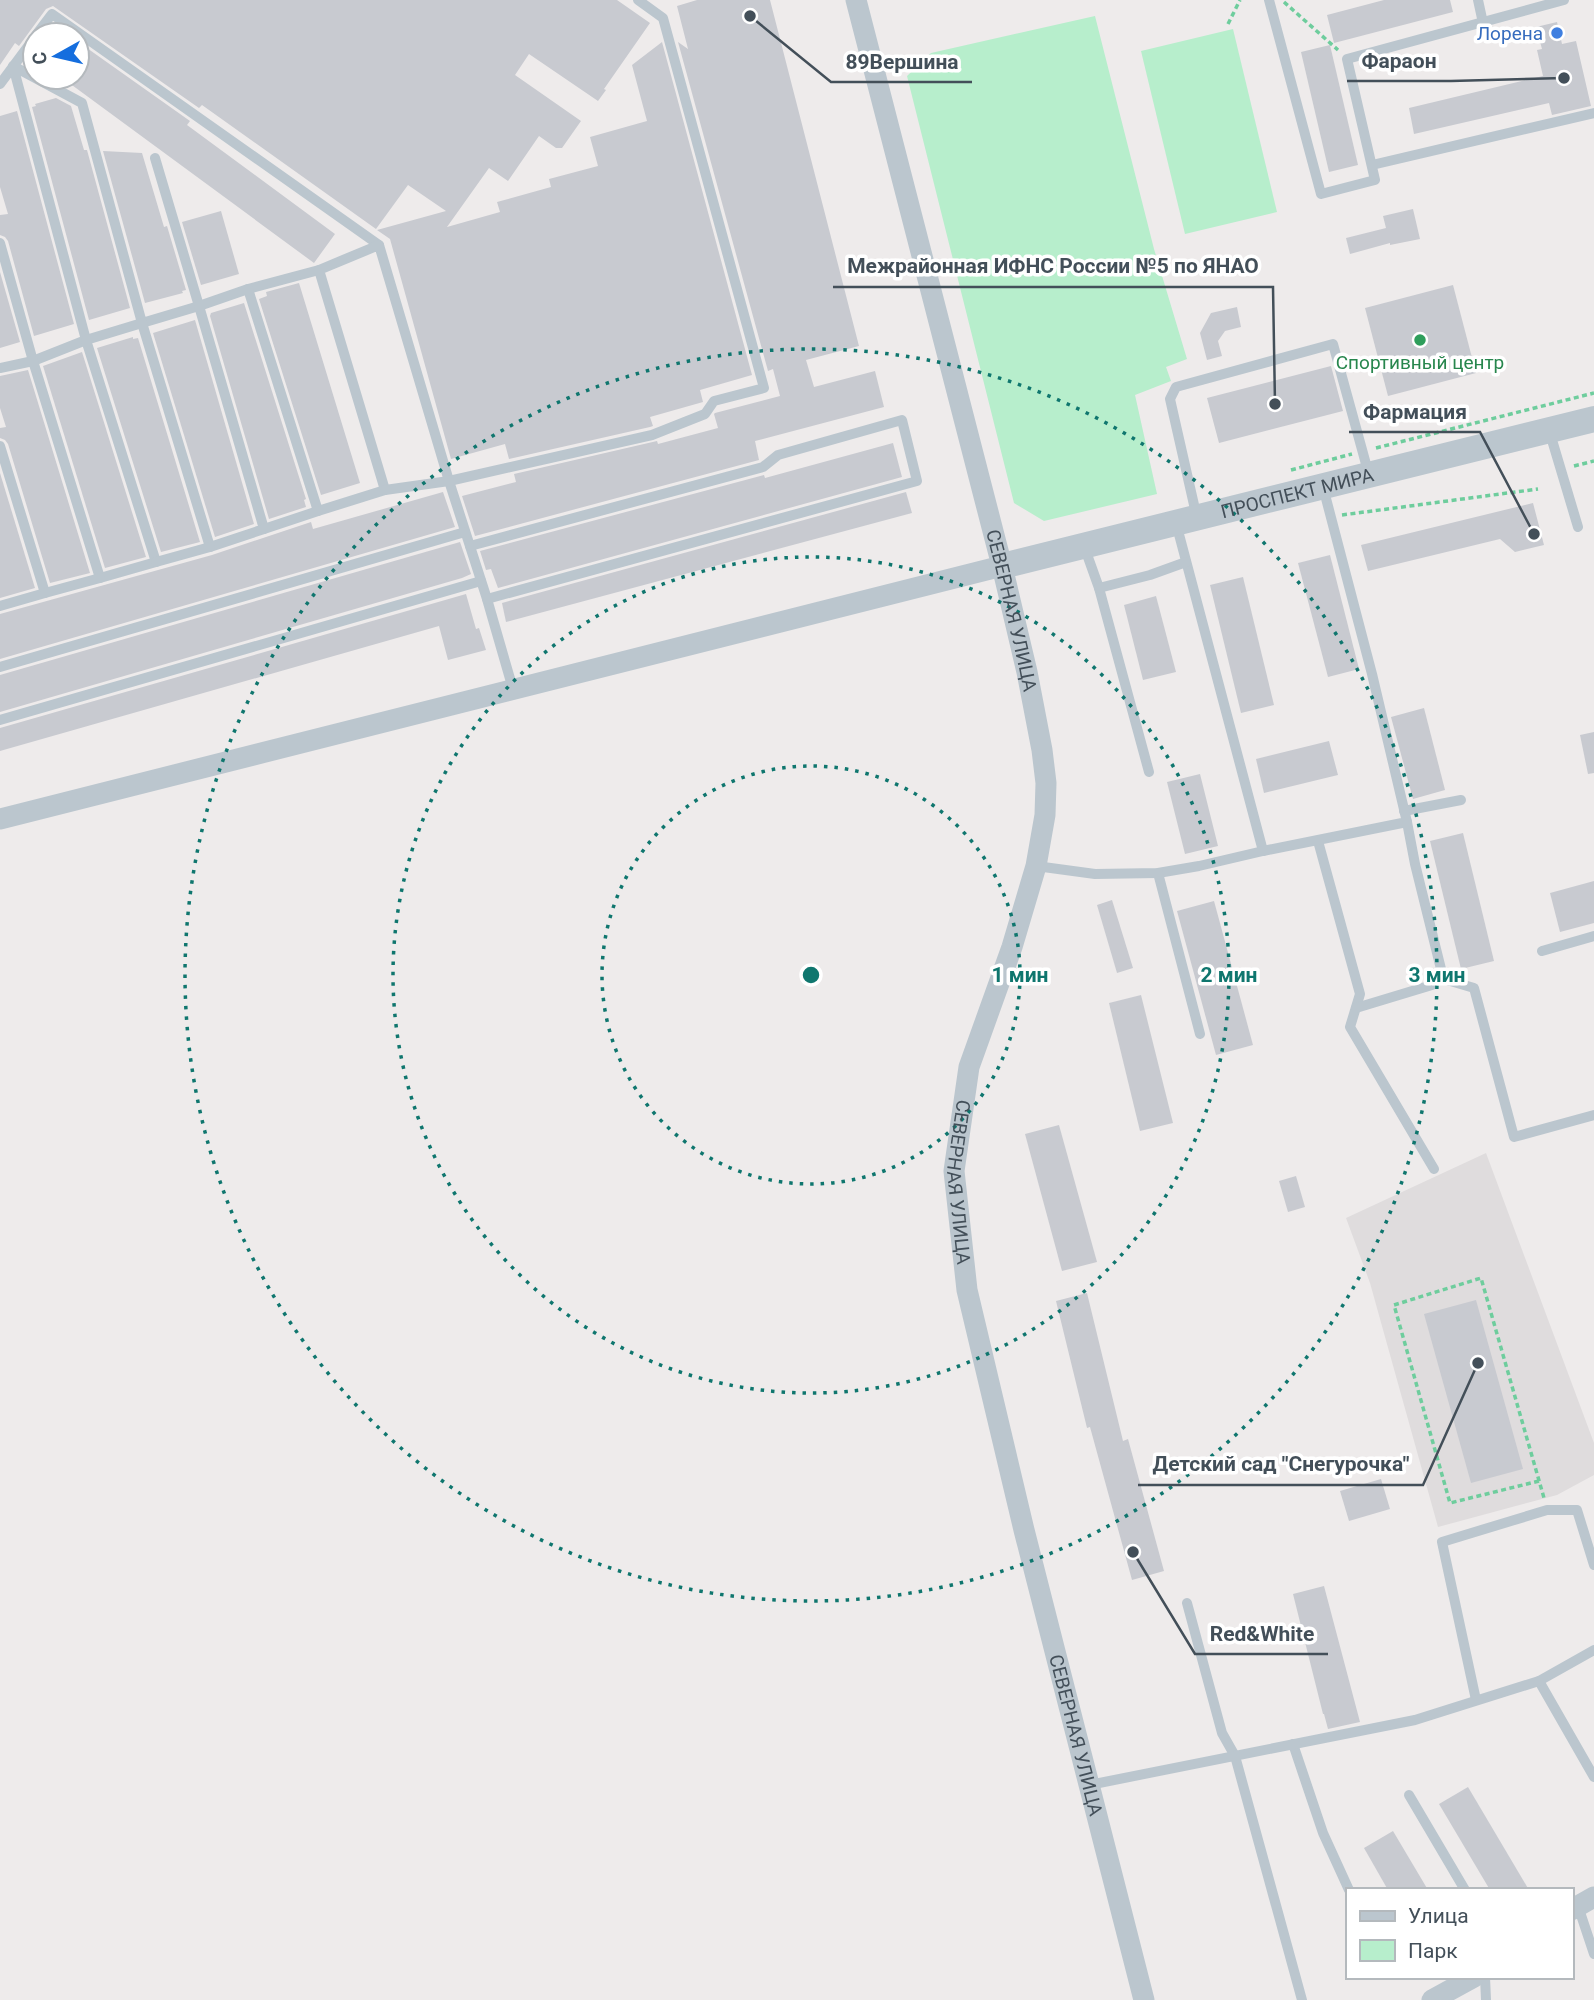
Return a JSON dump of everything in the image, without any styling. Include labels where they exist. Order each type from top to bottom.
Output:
[{"type":"street","name":"СЕВЕРНАЯ УЛИЦА","points":[[856,0],[1002,566],[1042,750],[1046,783],[1045,815],[1036,866],[1012,947],[969,1067],[954,1171],[967,1290],[1024,1530],[1144,2000]]},
{"type":"street","name":"ПРОСПЕКТ МИРА","points":[[1002,566],[1322,486],[1365,463],[1549,430],[1594,419]]},
{"type":"street","points":[[0,819],[1002,566]]},
{"type":"street","points":[[1432,2000],[1470,1979]]},
{"type":"lane","points":[[0,606],[209,547],[385,490],[449,481],[652,435],[705,414],[714,401],[764,388],[663,18],[638,0]]},
{"type":"lane","points":[[1269,0],[1321,194],[1375,180],[1347,59],[1483,23],[1539,3],[1564,0]]},
{"type":"lane","points":[[1478,0],[1483,23]]},
{"type":"lane","points":[[46,21],[51,14],[61,21]]},
{"type":"lane","points":[[91,42],[379,245],[513,688]]},
{"type":"lane","points":[[0,84],[21,55]]},
{"type":"lane","points":[[13,65],[82,103],[142,323],[209,547]]},
{"type":"lane","points":[[13,65],[86,340],[156,562]]},
{"type":"lane","points":[[1372,165],[1594,113]]},
{"type":"lane","points":[[155,158],[264,528]]},
{"type":"lane","points":[[0,243],[33,361],[100,578]]},
{"type":"lane","points":[[0,368],[33,361],[86,340],[318,270],[379,245]]},
{"type":"lane","points":[[318,270],[385,490]]},
{"type":"lane","points":[[248,289],[318,511]]},
{"type":"lane","points":[[1263,851],[1186,562],[1186,520],[1170,399],[1176,387],[1333,344],[1365,463]]},
{"type":"lane","points":[[470,546],[764,467],[778,455],[902,420],[917,481],[487,599]]},
{"type":"lane","points":[[1549,430],[1578,527]]},
{"type":"lane","points":[[0,446],[45,593]]},
{"type":"lane","points":[[1322,486],[1372,674],[1441,969],[1432,985],[1356,1008]]},
{"type":"lane","points":[[0,667],[465,532]]},
{"type":"lane","points":[[1084,546],[1099,588],[1149,772]]},
{"type":"lane","points":[[1099,588],[1150,575],[1186,562]]},
{"type":"lane","points":[[0,720],[481,581]]},
{"type":"lane","points":[[1036,866],[1095,874],[1158,873],[1318,841],[1461,800]]},
{"type":"lane","points":[[1318,841],[1360,994],[1350,1027],[1434,1169]]},
{"type":"lane","points":[[1158,873],[1200,1034]]},
{"type":"lane","points":[[1542,951],[1594,936]]},
{"type":"lane","points":[[1437,977],[1474,988],[1514,1137],[1594,1115]]},
{"type":"lane","points":[[1476,1700],[1442,1542],[1548,1510],[1577,1510],[1594,1565]]},
{"type":"lane","points":[[1187,1603],[1223,1733],[1235,1756],[1302,2000]]},
{"type":"lane","points":[[1089,1785],[1415,1720],[1539,1681],[1594,1650]]},
{"type":"lane","points":[[1539,1681],[1594,1777]]},
{"type":"lane","points":[[1293,1744],[1323,1833],[1348,1888]]},
{"type":"lane","points":[[1409,1795],[1464,1888]]},
{"type":"lane","points":[[1581,1904],[1594,1954]]},
{"type":"lane","points":[[1485,1979],[1486,2000]]},
{"type":"path","points":[[1228,24],[1240,0]]},
{"type":"path","points":[[1282,0],[1347,59]]},
{"type":"path","points":[[1285,471],[1365,463],[1594,393]]},
{"type":"path","points":[[1562,469],[1594,461]]},
{"type":"path","points":[[1330,516],[1538,489]]},
{"type":"path","points":[[1539,1481],[1450,1503],[1394,1305],[1481,1279],[1548,1510]]},
{"type":"shaded area","points":[[1486,1153],[1594,1443],[1594,1475],[1557,1495],[1438,1527],[1370,1283],[1346,1218]]},
{"type":"green space","points":[[1095,16],[1154,249],[1187,359],[1166,367],[1171,381],[1135,395],[1157,494],[1044,521],[1014,503],[907,76],[931,53]]},
{"type":"green space","points":[[1233,29],[1277,212],[1185,234],[1141,51]]},
{"type":"building","points":[[0,0],[617,0],[650,23],[598,101],[529,54],[515,75],[581,121],[562,148],[556,148],[539,136],[508,181],[489,168],[447,227],[500,212],[497,202],[551,187],[549,179],[598,166],[590,137],[647,121],[632,65],[662,42],[752,375],[700,390],[703,402],[650,417],[653,426],[650,427],[509,459],[505,444],[451,459],[390,239],[377,230],[446,211],[408,185],[376,229],[202,105],[199,108],[91,33],[91,21],[74,21],[53,6],[46,9],[37,21],[21,21],[21,43],[19,46],[15,43],[0,65]]},
{"type":"building","points":[[697,0],[770,0],[859,346],[806,360],[814,387],[875,371],[884,407],[755,441],[759,460],[475,536],[462,496],[516,482],[514,474],[657,441],[658,444],[718,428],[715,413],[780,396],[773,369],[768,371],[678,42],[688,49],[677,6]]},
{"type":"building","points":[[1384,0],[1450,0],[1453,12],[1334,43],[1327,15]]},
{"type":"building","points":[[1557,22],[1562,44],[1576,41],[1591,106],[1552,115],[1549,103],[1414,134],[1409,108],[1543,76],[1537,50],[1542,49],[1536,27]]},
{"type":"building","points":[[1330,45],[1358,165],[1329,172],[1301,52]]},
{"type":"building","points":[[91,51],[190,121],[187,125],[335,234],[314,263],[80,91],[91,91]]},
{"type":"building","points":[[56,98],[71,106],[84,150],[87,150],[130,308],[89,320],[32,107]]},
{"type":"building","points":[[17,111],[74,324],[34,336],[8,241],[0,235],[0,215],[8,214],[0,187],[0,116]]},
{"type":"building","points":[[103,151],[142,153],[186,290],[182,291],[183,293],[145,303]]},
{"type":"building","points":[[1413,209],[1420,239],[1390,243],[1350,254],[1346,238],[1386,228],[1383,216]]},
{"type":"building","points":[[221,211],[239,274],[201,285],[182,222]]},
{"type":"building","points":[[0,272],[20,342],[0,348]]},
{"type":"building","points":[[299,283],[360,483],[321,495],[259,299],[267,296],[266,292]]},
{"type":"building","name":"Спортивный центр","points":[[1453,285],[1476,373],[1388,396],[1365,308]]},
{"type":"building","points":[[244,303],[306,499],[306,507],[269,519],[210,316],[211,313]]},
{"type":"building","points":[[1237,307],[1241,327],[1225,331],[1218,341],[1222,356],[1207,360],[1200,333],[1211,313]]},
{"type":"building","points":[[195,320],[254,524],[215,537],[153,333]]},
{"type":"building","points":[[133,337],[138,338],[200,542],[161,552],[97,348]]},
{"type":"building","points":[[82,352],[146,557],[105,568],[43,366]]},
{"type":"building","points":[[1331,366],[1343,411],[1219,443],[1207,398]]},
{"type":"building","points":[[28,370],[90,573],[50,583],[8,444],[0,438],[0,428],[6,427],[0,408],[0,376]]},
{"type":"building","points":[[893,443],[902,477],[498,588],[491,569],[486,570],[480,551],[764,475],[765,478]]},
{"type":"building","points":[[0,473],[35,588],[0,598]]},
{"type":"building","points":[[443,492],[455,527],[0,659],[0,614],[212,555],[311,522],[313,529]]},
{"type":"building","points":[[906,492],[912,513],[506,622],[502,603]]},
{"type":"building","points":[[1533,503],[1544,545],[1515,552],[1500,539],[1368,571],[1361,545]]},
{"type":"building","points":[[460,542],[471,574],[462,578],[0,712],[0,675]]},
{"type":"building","points":[[1330,555],[1359,669],[1328,677],[1298,563]]},
{"type":"building","points":[[1243,577],[1274,705],[1241,713],[1210,585]]},
{"type":"building","points":[[466,594],[476,629],[479,628],[486,650],[448,660],[439,626],[0,751],[0,728]]},
{"type":"building","points":[[1156,596],[1176,672],[1143,680],[1124,605]]},
{"type":"building","points":[[1424,708],[1445,790],[1413,799],[1391,717]]},
{"type":"building","points":[[1594,732],[1594,773],[1588,774],[1580,735]]},
{"type":"building","points":[[1329,741],[1338,775],[1264,793],[1256,759]]},
{"type":"building","points":[[1200,774],[1218,846],[1185,854],[1167,782]]},
{"type":"building","points":[[1463,833],[1494,961],[1461,969],[1430,841]]},
{"type":"building","points":[[1594,881],[1594,923],[1560,932],[1550,893]]},
{"type":"building","points":[[1112,900],[1133,968],[1117,973],[1097,905]]},
{"type":"building","points":[[1214,901],[1253,1045],[1216,1055],[1177,911]]},
{"type":"building","points":[[1141,995],[1173,1123],[1140,1131],[1109,1003]]},
{"type":"building","points":[[1059,1125],[1097,1262],[1062,1271],[1025,1134]]},
{"type":"building","points":[[1296,1176],[1305,1207],[1288,1212],[1279,1181]]},
{"type":"building","points":[[1087,1293],[1123,1441],[1128,1439],[1164,1571],[1132,1580],[1090,1427],[1087,1428],[1056,1301]]},
{"type":"building","points":[[1476,1300],[1523,1469],[1471,1483],[1424,1314]]},
{"type":"building","points":[[1381,1479],[1390,1509],[1349,1521],[1340,1491]]},
{"type":"building","points":[[1324,1586],[1360,1722],[1328,1729],[1293,1594]]},
{"type":"building","points":[[1468,1787],[1528,1888],[1489,1888],[1439,1804]]},
{"type":"building","points":[[1393,1831],[1427,1888],[1387,1888],[1364,1848]]},
{"type":"place","name":"89Вершина","points":[[750,16]]},
{"type":"place","name":"Лорена","points":[[1557,33]]},
{"type":"place","name":"Фараон","points":[[1564,78]]},
{"type":"place","name":"Спортивный центр","points":[[1420,340]]},
{"type":"place","name":"Межрайонная ИФНС России №5 по ЯНАО","points":[[1275,404]]},
{"type":"place","name":"Фармация","points":[[1534,534]]},
{"type":"place","name":"Детский сад \"Снегурочка\"","points":[[1478,1363]]},
{"type":"place","name":"Red&White","points":[[1133,1552]]}]
